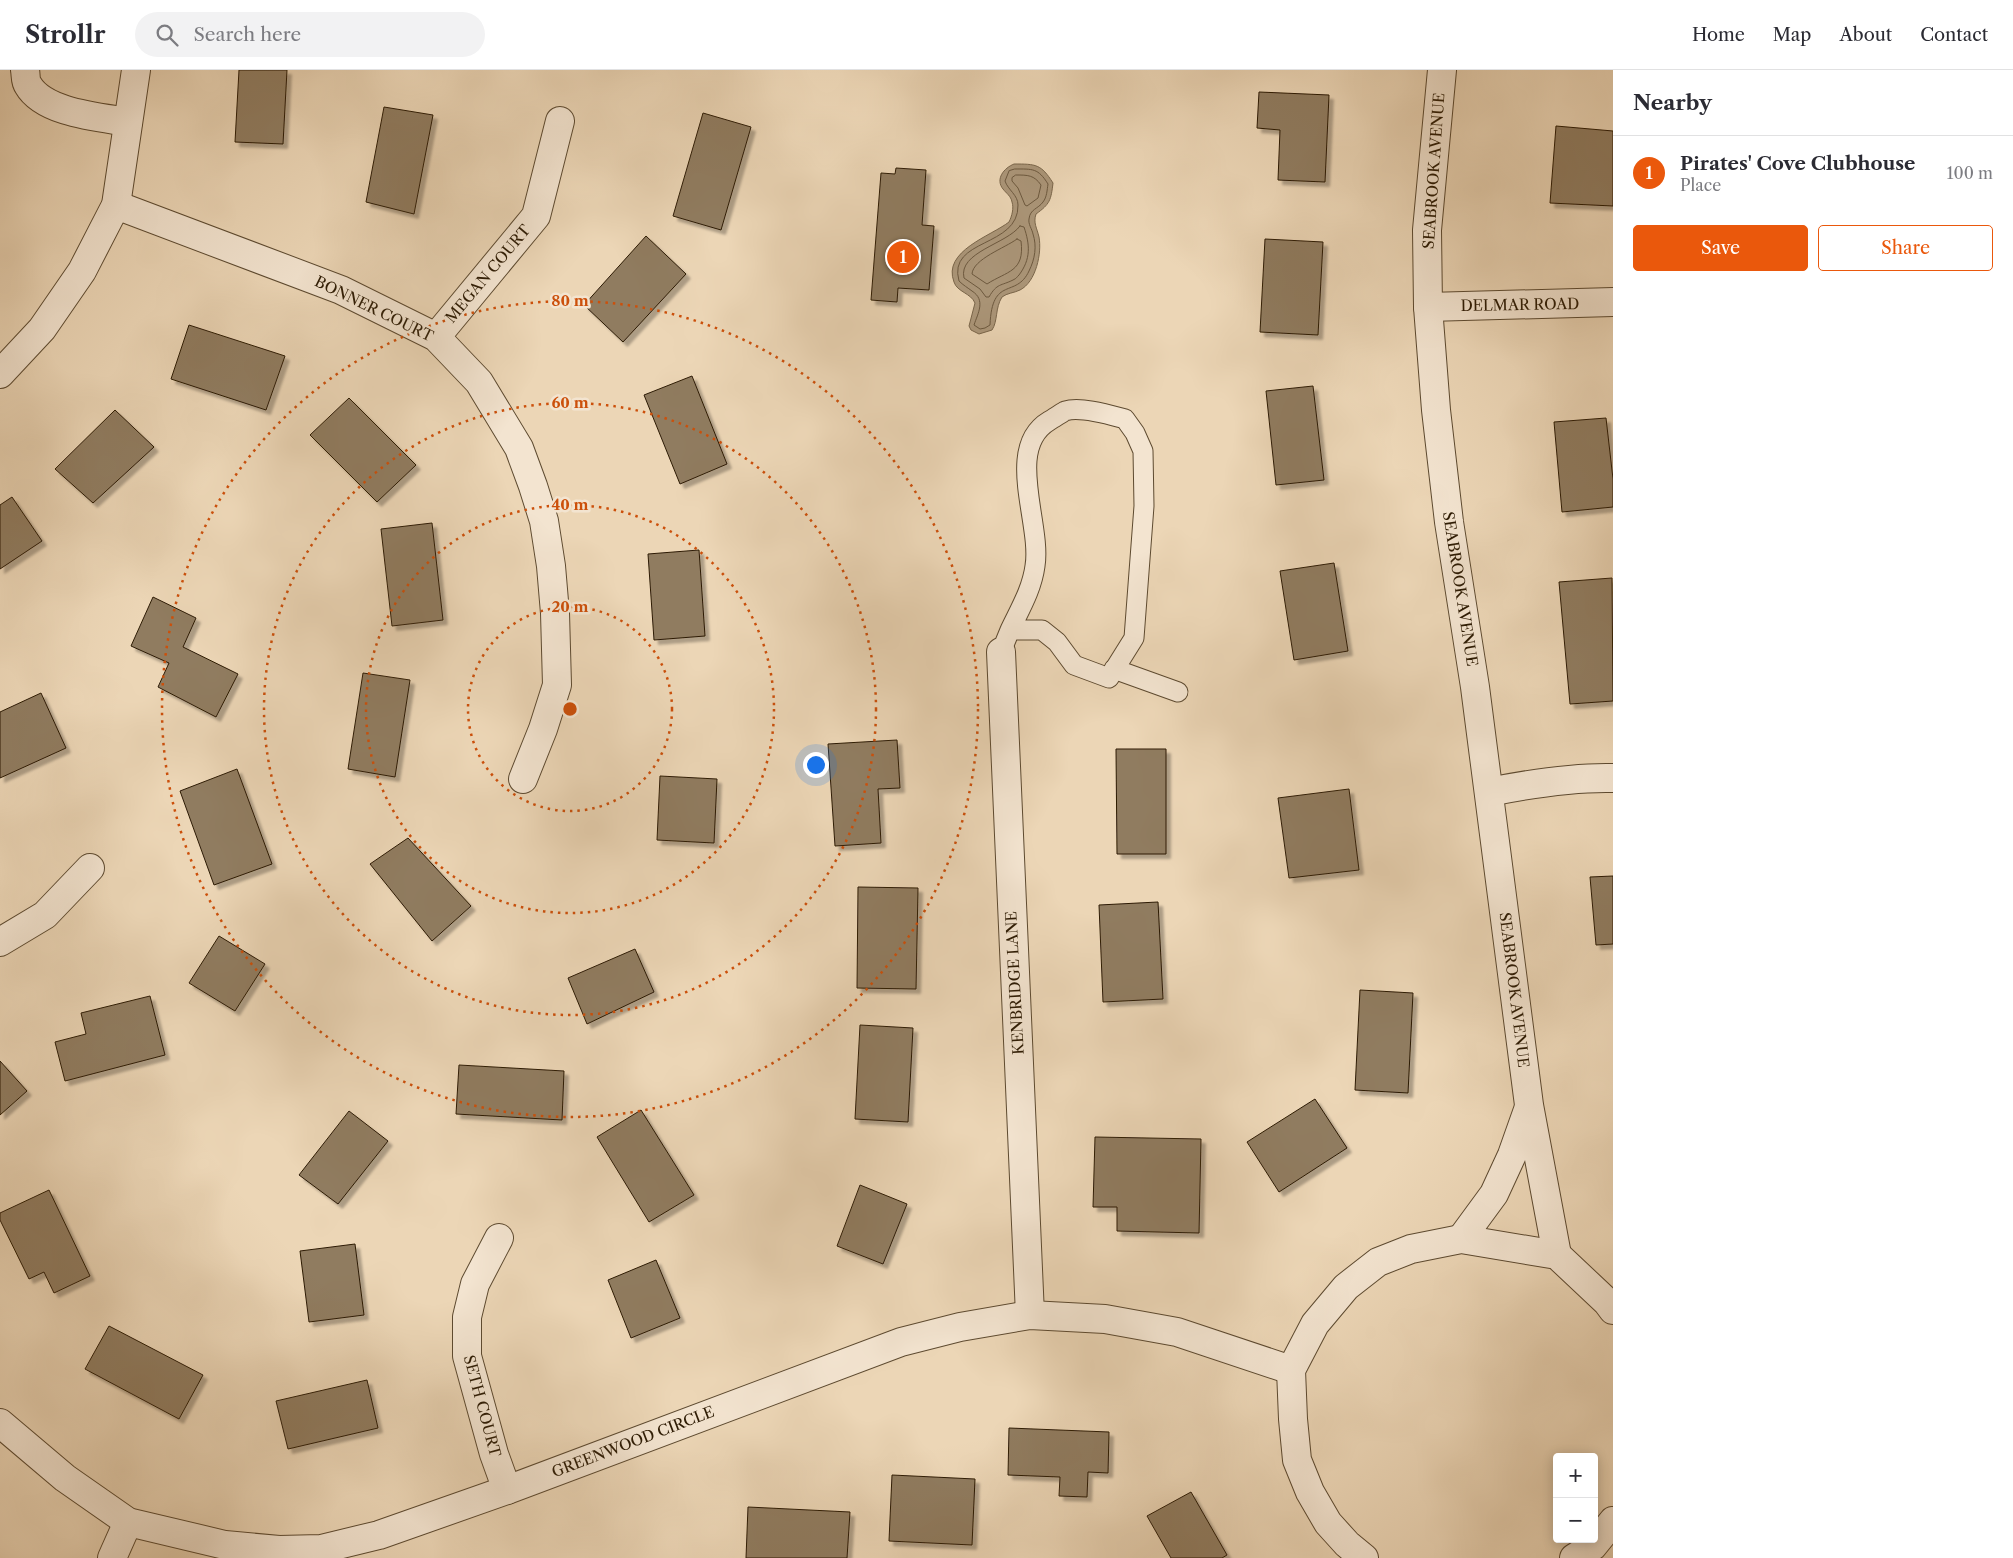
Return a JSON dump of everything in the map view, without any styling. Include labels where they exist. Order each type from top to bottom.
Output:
[{"type":"street","points":[[25,70],[27,84],[41,100],[79,114],[128,122]]},
{"type":"street","points":[[0,374],[42,329],[82,271],[116,205],[136,70]]},
{"type":"street","name":"SEABROOK AVENUE","points":[[1442,70],[1426,230],[1428,307],[1436,410],[1449,522],[1475,687],[1529,1105],[1557,1255]]},
{"type":"street","name":"MEGAN COURT","points":[[436,337],[536,216],[560,121]]},
{"type":"street","name":"BONNER COURT","points":[[116,205],[341,290],[436,337],[479,382],[519,448],[544,521],[551,566],[555,613],[557,685],[524,779]]},
{"type":"street","name":"DELMAR ROAD","points":[[1428,307],[1613,302]]},
{"type":"street","name":"KENBRIDGE LANE","points":[[1006,641],[1030,1315]]},
{"type":"street","points":[[1488,792],[1521,786],[1613,778]]},
{"type":"street","points":[[0,942],[10,938],[44,915],[90,868]]},
{"type":"street","name":"SEABROOK AVENUE","points":[[1461,1240],[1494,1194],[1512,1155],[1529,1105]]},
{"type":"street","name":"SETH COURT","points":[[499,1238],[475,1284],[467,1317],[467,1356],[506,1490]]},
{"type":"street","points":[[1364,1558],[1347,1544],[1328,1523],[1310,1492],[1297,1460],[1293,1419],[1291,1370],[1315,1324],[1346,1287],[1378,1262],[1411,1249],[1461,1240],[1557,1255],[1607,1302],[1613,1310]]},
{"type":"street","name":"GREENWOOD CIRCLE","points":[[0,1423],[65,1478],[128,1522],[226,1545],[279,1550],[321,1549],[379,1535],[506,1490],[901,1342],[960,1327],[1030,1315],[1105,1319],[1178,1332],[1291,1370]]},
{"type":"street","points":[[1574,1558],[1593,1546],[1613,1521]]},
{"type":"street","points":[[112,1558],[128,1522]]},
{"type":"lane","points":[[1066,411],[1096,411],[1126,419],[1143,451],[1144,506],[1134,638],[1109,678],[1074,665],[1057,642],[1042,630],[1006,641],[1029,592],[1036,565],[1036,537],[1026,484],[1028,447],[1042,426],[1066,411]]},
{"type":"lane","points":[[1114,669],[1178,692]]},
{"type":"water","points":[[1014,164],[1037,166],[1045,172],[1053,183],[1049,201],[1035,217],[1040,244],[1039,259],[1034,274],[1026,286],[1002,297],[992,330],[979,334],[971,330],[969,326],[975,303],[956,285],[952,271],[961,253],[1009,222],[1013,204],[1011,198],[1001,185],[1000,178],[1007,168]]},
{"type":"building","points":[[239,70],[287,70],[283,144],[235,142]]},
{"type":"building","points":[[1259,92],[1329,95],[1325,182],[1278,180],[1280,130],[1257,128]]},
{"type":"building","points":[[384,107],[433,115],[414,214],[366,202]]},
{"type":"building","points":[[703,113],[751,127],[721,230],[673,216]]},
{"type":"building","points":[[1556,126],[1613,131],[1613,206],[1550,203]]},
{"type":"building","points":[[896,168],[926,170],[922,225],[934,226],[929,290],[898,288],[897,302],[871,300],[881,173],[895,174]]},
{"type":"building","points":[[646,236],[686,274],[623,342],[584,305]]},
{"type":"building","points":[[1265,239],[1323,242],[1318,335],[1260,332]]},
{"type":"building","points":[[189,325],[285,356],[266,410],[171,379]]},
{"type":"building","points":[[692,376],[727,464],[680,484],[644,395]]},
{"type":"building","points":[[1313,386],[1324,480],[1276,485],[1266,391]]},
{"type":"building","points":[[349,398],[416,465],[377,502],[310,435]]},
{"type":"building","points":[[115,410],[154,447],[93,503],[55,469]]},
{"type":"building","points":[[1606,418],[1613,479],[1613,507],[1562,512],[1554,422]]},
{"type":"building","points":[[12,497],[42,541],[0,569],[0,505]]},
{"type":"building","points":[[432,523],[443,620],[392,626],[381,529]]},
{"type":"building","points":[[699,550],[705,636],[654,640],[648,554]]},
{"type":"building","points":[[1334,563],[1348,651],[1294,660],[1280,571]]},
{"type":"building","points":[[1612,578],[1613,701],[1570,704],[1559,582]]},
{"type":"building","points":[[153,597],[196,618],[183,647],[238,674],[216,717],[158,687],[169,663],[131,646]]},
{"type":"building","points":[[363,673],[410,680],[395,777],[348,769]]},
{"type":"building","points":[[41,693],[66,748],[0,778],[0,712]]},
{"type":"building","points":[[897,740],[900,788],[878,789],[881,843],[835,846],[828,744]]},
{"type":"building","points":[[1116,749],[1166,749],[1166,854],[1117,854]]},
{"type":"building","points":[[237,769],[272,864],[214,885],[180,791]]},
{"type":"building","points":[[660,776],[717,779],[714,843],[657,840]]},
{"type":"building","points":[[1349,789],[1359,870],[1289,878],[1278,798]]},
{"type":"building","points":[[408,838],[471,906],[432,941],[370,864]]},
{"type":"building","points":[[1613,876],[1613,944],[1596,945],[1590,877]]},
{"type":"building","points":[[858,887],[918,888],[916,989],[857,988]]},
{"type":"building","points":[[1158,902],[1163,999],[1103,1002],[1099,905]]},
{"type":"building","points":[[219,936],[265,964],[235,1011],[189,983]]},
{"type":"building","points":[[635,949],[654,992],[587,1024],[568,978]]},
{"type":"building","points":[[1360,990],[1413,993],[1408,1093],[1355,1090]]},
{"type":"building","points":[[150,996],[165,1055],[65,1081],[55,1042],[86,1034],[81,1013]]},
{"type":"building","points":[[860,1025],[913,1028],[908,1122],[855,1119]]},
{"type":"building","points":[[0,1061],[27,1091],[0,1115]]},
{"type":"building","points":[[459,1065],[564,1071],[562,1120],[456,1114]]},
{"type":"building","points":[[1315,1099],[1347,1148],[1279,1192],[1247,1142]]},
{"type":"building","points":[[641,1110],[694,1195],[649,1222],[597,1137]]},
{"type":"building","points":[[349,1111],[388,1141],[338,1204],[299,1175]]},
{"type":"building","points":[[1095,1137],[1201,1139],[1199,1233],[1117,1231],[1117,1207],[1093,1207]]},
{"type":"building","points":[[860,1185],[907,1204],[883,1264],[837,1246]]},
{"type":"building","points":[[49,1190],[90,1276],[54,1293],[44,1272],[29,1279],[0,1220],[0,1213]]},
{"type":"building","points":[[355,1244],[364,1315],[309,1322],[300,1251]]},
{"type":"building","points":[[656,1260],[680,1318],[631,1338],[608,1280]]},
{"type":"building","points":[[109,1326],[203,1375],[179,1419],[85,1369]]},
{"type":"building","points":[[367,1380],[378,1428],[288,1449],[276,1401]]},
{"type":"building","points":[[1009,1428],[1109,1432],[1108,1473],[1088,1472],[1087,1497],[1059,1496],[1060,1477],[1008,1475]]},
{"type":"building","points":[[892,1475],[975,1479],[972,1545],[889,1541]]},
{"type":"building","points":[[1191,1492],[1227,1555],[1222,1558],[1171,1558],[1147,1516]]},
{"type":"building","points":[[748,1507],[850,1512],[847,1558],[746,1558]]},
{"type":"place","name":"Pirates' Cove Clubhouse","points":[[903,257]]}]
